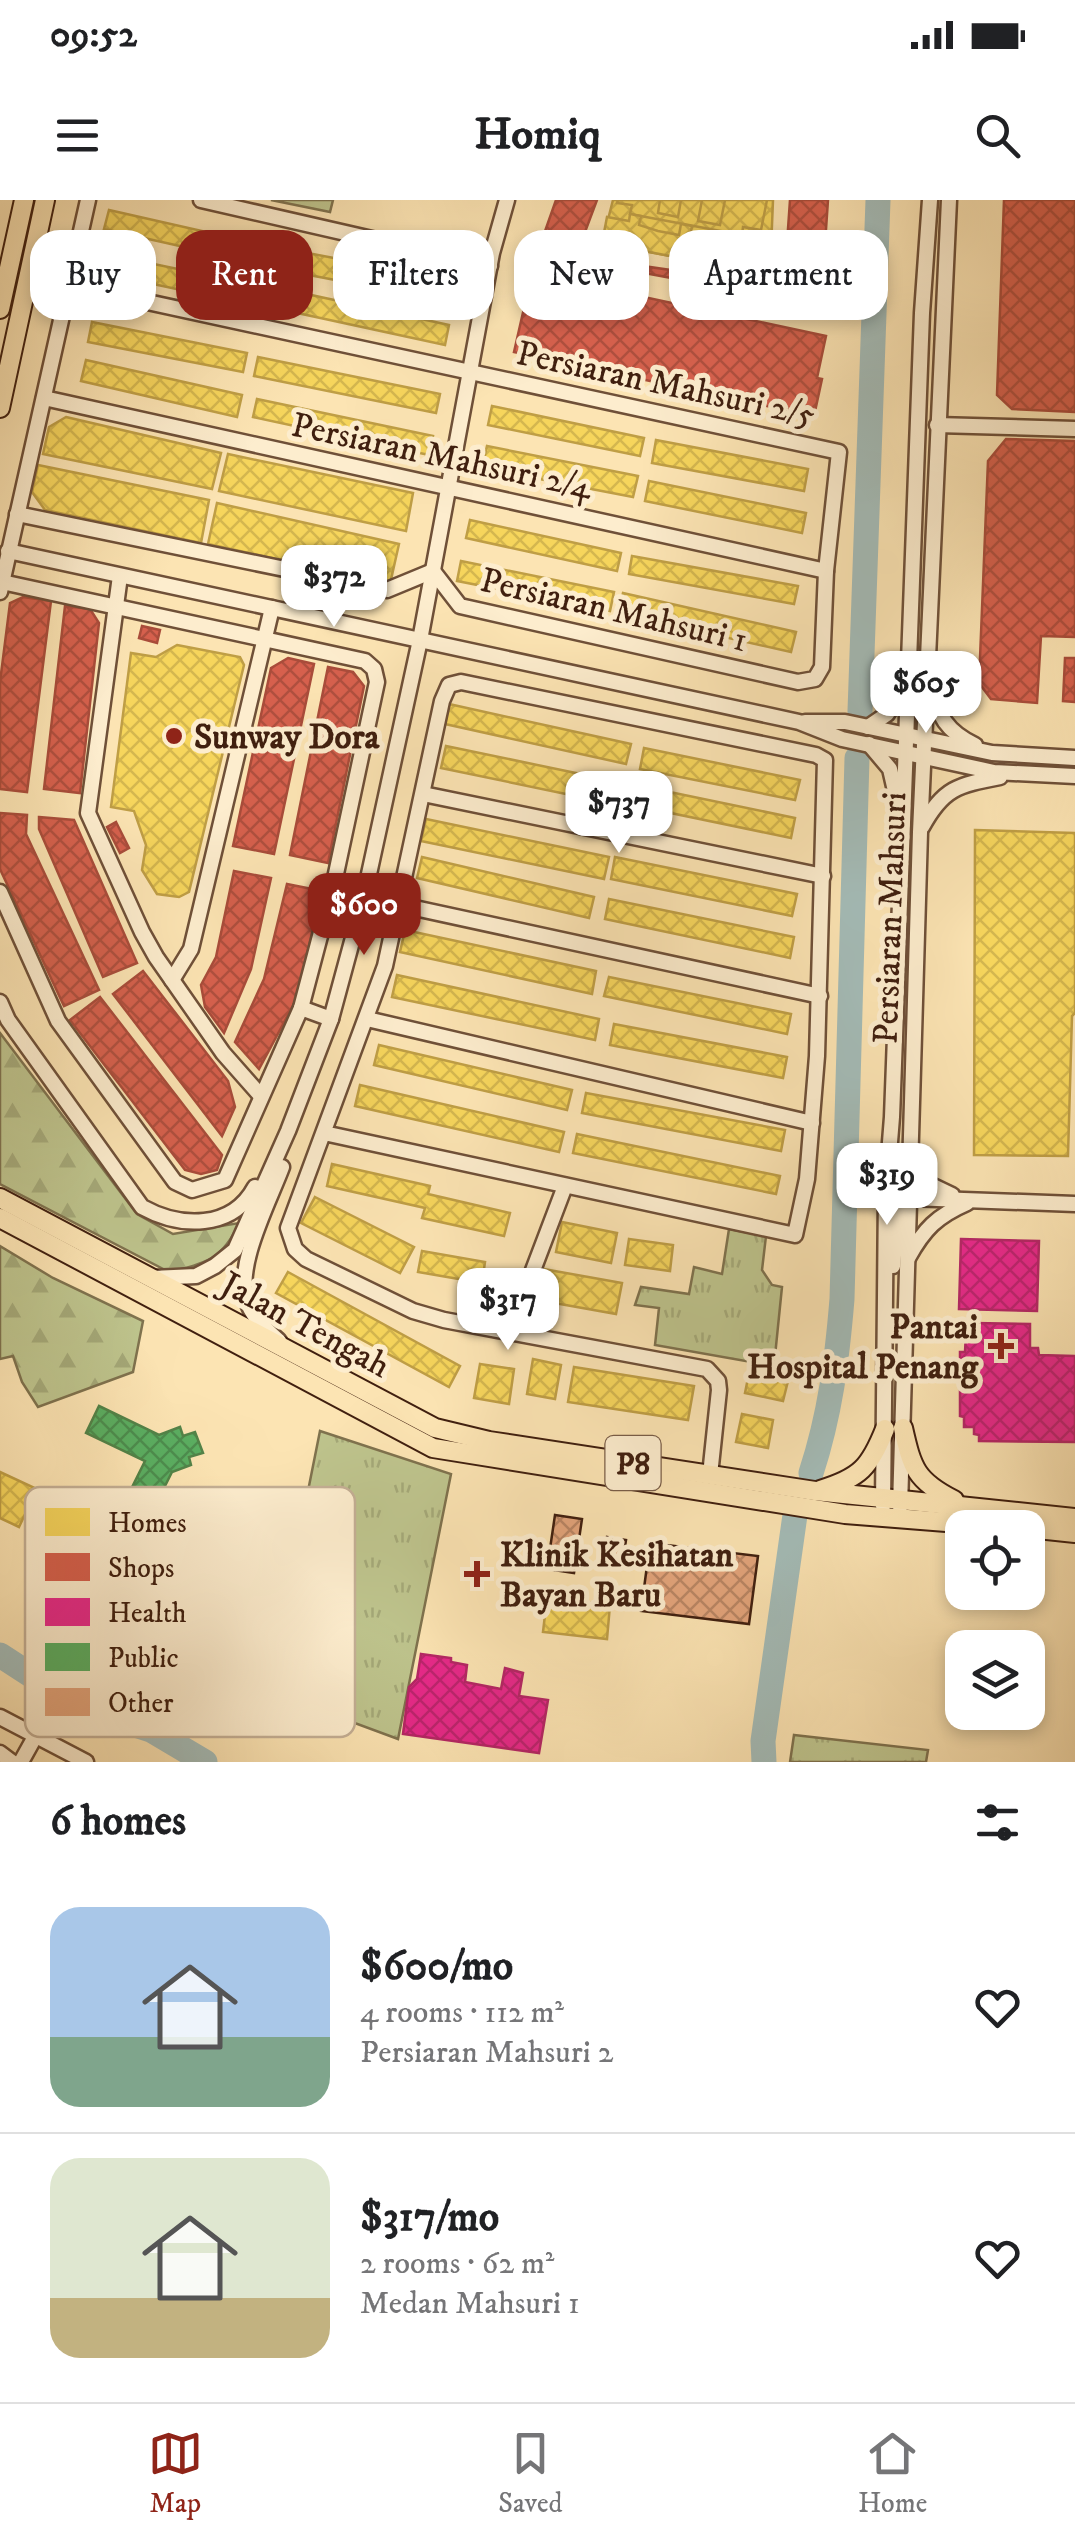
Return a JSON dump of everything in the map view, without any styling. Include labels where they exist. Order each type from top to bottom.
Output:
[{"type":"main road","points":[[0,309],[24,200]]},
{"type":"main road","points":[[0,408],[45,200]]},
{"type":"main road","name":"Jalan Tengah","points":[[0,1198],[435,1428],[489,1441],[815,1491],[892,1509],[962,1504],[1075,1518]]},
{"type":"main road","name":"Jalan Tengah","points":[[0,1218],[433,1448],[718,1494],[945,1517]]},
{"type":"main road","points":[[815,1491],[852,1478],[867,1466],[894,1428],[924,1484],[962,1504]]},
{"type":"main road","name":"Jalan Tengah","points":[[1045,1530],[1075,1533]]},
{"type":"street","points":[[81,230],[88,200]]},
{"type":"street","points":[[201,200],[333,230]]},
{"type":"street","points":[[494,250],[507,200]]},
{"type":"street","name":"Persiaran Mahsuri","points":[[894,1428],[884,1292],[921,312],[930,200]]},
{"type":"street","name":"Persiaran Mahsuri","points":[[892,1509],[912,1156],[920,832],[949,200]]},
{"type":"street","name":"Persiaran Mahsuri 2/5","points":[[156,304],[839,452]]},
{"type":"street","points":[[0,892],[58,1020],[175,1182],[192,1190],[225,1180],[302,1008],[334,883],[376,674],[365,661],[116,605],[1,587],[61,320]]},
{"type":"street","points":[[151,1278],[196,1276],[236,1250],[288,1132],[331,1019],[364,897],[420,640],[480,320]]},
{"type":"street","name":"Persiaran Mahsuri 2/4","points":[[44,398],[826,571]]},
{"type":"street","points":[[936,425],[1075,429]]},
{"type":"street","name":"Persiaran Mahsuri 1","points":[[17,514],[386,590],[433,570],[460,606],[798,682],[814,679],[822,667],[826,571],[839,452]]},
{"type":"street","name":"Persiaran Mahsuri 1","points":[[8,551],[799,722],[834,737],[906,752],[924,748]]},
{"type":"street","points":[[120,576],[88,814],[142,932],[223,1053],[261,1096]]},
{"type":"street","points":[[172,980],[191,949],[272,608]]},
{"type":"street","points":[[927,666],[936,708],[947,728],[992,753]]},
{"type":"street","points":[[324,1132],[796,1235],[812,1123],[820,996],[825,760],[816,755],[460,682],[450,684],[442,700],[385,966],[367,1019],[324,1132],[288,1232],[295,1249],[306,1258],[412,1311],[707,1369],[718,1382],[719,1390],[710,1475]]},
{"type":"street","points":[[868,727],[887,714],[906,685]]},
{"type":"street","name":"Persiaran Mahsuri 1","points":[[799,722],[845,722],[906,735],[924,748]]},
{"type":"street","points":[[870,744],[890,769],[903,834]]},
{"type":"street","points":[[924,748],[1075,758]]},
{"type":"street","points":[[924,748],[1010,774]]},
{"type":"street","points":[[920,832],[931,810],[948,791],[972,782],[1010,774],[1075,776]]},
{"type":"street","points":[[424,794],[823,876]]},
{"type":"street","points":[[364,897],[820,996]]},
{"type":"street","points":[[0,1002],[8,1020],[142,1207],[163,1218],[186,1223],[209,1221],[242,1206],[254,1192],[269,1154],[288,1132]]},
{"type":"street","points":[[302,1008],[331,1019]]},
{"type":"street","points":[[367,1019],[812,1123]]},
{"type":"street","points":[[288,1132],[282,1165],[247,1258],[243,1290],[255,1318],[294,1354]]},
{"type":"street","points":[[890,1140],[898,1186],[910,1198],[1075,1204]]},
{"type":"street","points":[[912,1156],[929,1184],[972,1200]]},
{"type":"street","points":[[510,1332],[564,1186]]},
{"type":"street","points":[[884,1292],[892,1271],[898,1211],[910,1198]]},
{"type":"street","points":[[907,1260],[932,1222],[972,1200]]},
{"type":"street","points":[[0,1717],[25,1730]]},
{"type":"street","points":[[21,1762],[35,1737]]},
{"type":"street","points":[[40,1737],[86,1762]]},
{"type":"street","points":[[0,1753],[12,1762]]},
{"type":"green space","points":[[271,200],[333,200],[330,212]]},
{"type":"green space","points":[[0,1033],[137,1214],[173,1234],[239,1223],[227,1245],[204,1262],[169,1272],[0,1184]]},
{"type":"green space","points":[[729,1229],[766,1236],[762,1270],[772,1285],[782,1287],[774,1366],[655,1345],[659,1308],[635,1305],[641,1287],[689,1294],[694,1267],[722,1274]]},
{"type":"green space","points":[[0,1246],[53,1278],[143,1321],[133,1372],[38,1407],[22,1382],[13,1356],[0,1359]]},
{"type":"green space","points":[[320,1431],[451,1474],[398,1739],[355,1723],[355,1487],[309,1487]]},
{"type":"green space","points":[[794,1735],[928,1750],[926,1762],[790,1762]]},
{"type":"building: Homes","points":[[613,200],[773,200],[772,230],[669,230],[669,256],[649,252],[649,230],[605,230]]},
{"type":"building: Homes","points":[[660,200],[658,213],[678,217],[681,200],[702,200],[698,221],[720,225],[725,200],[767,200],[761,230],[715,230],[630,214],[632,205],[617,203]]},
{"type":"building: Homes","points":[[109,210],[198,230],[176,230],[176,245],[156,241],[156,230],[104,229]]},
{"type":"building: Homes","points":[[630,214],[641,216],[639,225],[669,233],[669,256],[649,252],[649,230],[604,230],[607,217],[629,221]]},
{"type":"building: Homes","points":[[313,254],[333,258],[333,280],[313,276]]},
{"type":"building: Homes","points":[[156,264],[176,269],[176,289],[156,285]]},
{"type":"building: Homes","points":[[313,295],[333,300],[333,320],[426,320],[449,325],[445,345],[313,316]]},
{"type":"building: Homes","points":[[92,322],[247,353],[243,372],[88,342]]},
{"type":"building: Homes","points":[[258,357],[440,394],[436,413],[254,376]]},
{"type":"building: Homes","points":[[86,360],[242,395],[237,417],[81,381]]},
{"type":"building: Homes","points":[[257,399],[433,436],[429,455],[253,417]]},
{"type":"building: Homes","points":[[492,406],[644,438],[640,456],[488,425]]},
{"type":"building: Homes","points":[[66,417],[221,453],[212,489],[43,454],[49,427]]},
{"type":"building: Homes","points":[[656,440],[808,469],[804,491],[652,463]]},
{"type":"building: Homes","points":[[487,446],[638,476],[633,497],[482,468]]},
{"type":"building: Homes","points":[[228,454],[413,493],[406,531],[219,491]]},
{"type":"building: Homes","points":[[38,465],[209,500],[201,543],[45,510],[32,492]]},
{"type":"building: Homes","points":[[649,481],[806,513],[802,533],[645,501]]},
{"type":"building: Homes","points":[[217,503],[399,544],[390,584],[208,544]]},
{"type":"building: Homes","points":[[470,520],[621,553],[617,571],[466,538]]},
{"type":"building: Homes","points":[[632,556],[798,586],[794,604],[629,574]]},
{"type":"building: Homes","points":[[461,561],[614,592],[610,611],[457,581]]},
{"type":"building: Homes","points":[[623,593],[796,632],[791,652],[618,613]]},
{"type":"building: Homes","name":"Sunway Dora","points":[[177,645],[240,657],[244,665],[189,892],[179,897],[157,894],[142,870],[146,845],[134,811],[111,807],[131,653],[156,657]]},
{"type":"building: Homes","points":[[449,704],[631,744],[626,764],[445,724]]},
{"type":"building: Homes","points":[[446,746],[624,783],[619,805],[441,768]]},
{"type":"building: Homes","points":[[644,748],[800,780],[795,800],[640,769]]},
{"type":"building: Homes","points":[[636,785],[795,818],[791,838],[632,805]]},
{"type":"building: Homes","points":[[426,819],[609,857],[604,879],[421,841]]},
{"type":"building: Homes","points":[[975,830],[1075,833],[1075,1013],[1068,1156],[974,1155]]},
{"type":"building: Homes","points":[[422,857],[594,897],[589,918],[417,878]]},
{"type":"building: Homes","points":[[615,857],[797,894],[792,916],[611,879]]},
{"type":"building: Homes","points":[[609,899],[794,937],[790,958],[605,919]]},
{"type":"building: Homes","points":[[405,930],[596,971],[592,994],[400,952]]},
{"type":"building: Homes","points":[[397,975],[599,1019],[595,1040],[392,997]]},
{"type":"building: Homes","points":[[609,977],[791,1014],[787,1034],[604,996]]},
{"type":"building: Homes","points":[[614,1024],[787,1057],[783,1078],[610,1045]]},
{"type":"building: Homes","points":[[379,1045],[572,1090],[567,1110],[374,1065]]},
{"type":"building: Homes","points":[[360,1085],[564,1132],[559,1152],[355,1106]]},
{"type":"building: Homes","points":[[586,1093],[785,1130],[781,1151],[582,1113]]},
{"type":"building: Homes","points":[[577,1134],[780,1176],[776,1194],[573,1153]]},
{"type":"building: Homes","points":[[332,1164],[430,1186],[428,1194],[510,1213],[504,1236],[422,1218],[425,1208],[327,1186]]},
{"type":"building: Homes","points":[[315,1197],[414,1247],[400,1273],[301,1223]]},
{"type":"building: Homes","points":[[562,1222],[617,1233],[611,1263],[556,1252]]},
{"type":"building: Homes","points":[[629,1239],[673,1245],[670,1271],[625,1265]]},
{"type":"building: Homes","points":[[422,1251],[485,1262],[482,1283],[418,1272]]},
{"type":"building: Homes","points":[[538,1268],[622,1283],[616,1314],[532,1299]]},
{"type":"building: Homes","points":[[288,1272],[460,1366],[449,1387],[276,1293]]},
{"type":"building: Homes","points":[[533,1359],[561,1365],[555,1399],[527,1394]]},
{"type":"building: Homes","points":[[480,1364],[514,1369],[509,1404],[474,1398]]},
{"type":"building: Homes","points":[[574,1367],[694,1386],[688,1420],[568,1402]]},
{"type":"building: Homes","points":[[750,1368],[789,1377],[783,1401],[745,1393]]},
{"type":"building: Homes","points":[[742,1414],[773,1420],[768,1448],[736,1442]]},
{"type":"building: Homes","points":[[0,1472],[33,1487],[25,1487],[25,1514],[19,1527],[0,1518]]},
{"type":"building: Homes","points":[[547,1598],[610,1605],[607,1639],[543,1632]]},
{"type":"building: Shops","points":[[556,200],[597,200],[586,230],[545,230]]},
{"type":"building: Shops","points":[[790,200],[828,200],[826,230],[788,230]]},
{"type":"building: Shops","points":[[1004,200],[1075,200],[1075,412],[1012,409],[997,395]]},
{"type":"building: Shops","points":[[649,267],[669,270],[669,278],[649,274]]},
{"type":"building: Shops","points":[[649,298],[669,302],[669,320],[751,320],[826,336],[814,416],[514,352],[521,320],[649,320]]},
{"type":"building: Shops","points":[[1006,439],[1075,441],[1075,637],[1041,636],[1037,703],[991,699],[979,683],[988,461]]},
{"type":"building: Shops","points":[[23,597],[51,601],[27,792],[0,789],[0,682],[10,603]]},
{"type":"building: Shops","points":[[65,606],[90,609],[99,623],[80,793],[44,789]]},
{"type":"building: Shops","points":[[142,626],[160,630],[157,643],[139,638]]},
{"type":"building: Shops","points":[[288,658],[314,664],[274,854],[233,846],[271,668]]},
{"type":"building: Shops","points":[[1065,658],[1075,658],[1075,702],[1063,701]]},
{"type":"building: Shops","points":[[328,667],[353,672],[364,686],[328,863],[290,855]]},
{"type":"building: Shops","points":[[0,813],[27,815],[26,834],[99,990],[64,1006],[0,869]]},
{"type":"building: Shops","points":[[39,817],[74,820],[137,963],[103,977],[39,829]]},
{"type":"building: Shops","points":[[116,822],[129,848],[120,853],[107,827]]},
{"type":"building: Shops","points":[[234,871],[271,878],[251,969],[224,1033],[205,1007],[201,985],[216,957]]},
{"type":"building: Shops","points":[[287,884],[322,891],[296,1000],[259,1069],[235,1042],[264,979]]},
{"type":"building: Shops","points":[[143,971],[228,1081],[235,1107],[222,1136],[113,994]]},
{"type":"building: Shops","points":[[100,997],[222,1155],[217,1170],[201,1174],[185,1170],[70,1020]]},
{"type":"building: Health","points":[[961,1239],[1039,1241],[1037,1311],[959,1309]]},
{"type":"building: Health","points":[[974,1323],[1030,1324],[1030,1348],[1038,1348],[1039,1355],[1075,1356],[1075,1442],[979,1441],[974,1427],[964,1427],[964,1417],[960,1416],[960,1352],[965,1352],[966,1333],[973,1333]]},
{"type":"building: Health","points":[[421,1654],[451,1658],[451,1662],[467,1665],[465,1682],[501,1689],[505,1668],[523,1673],[519,1696],[548,1700],[539,1753],[403,1734],[409,1687],[417,1679]]},
{"type":"building: Public","points":[[99,1406],[159,1435],[180,1427],[183,1436],[195,1432],[203,1453],[189,1457],[191,1465],[172,1472],[164,1487],[132,1487],[145,1461],[86,1433]]},
{"type":"building: Other","points":[[555,1515],[582,1519],[574,1573],[547,1569]]},
{"type":"building: Other","points":[[607,1537],[626,1540],[622,1566],[603,1563]]},
{"type":"building: Other","points":[[650,1543],[758,1556],[749,1624],[641,1611]]},
{"type":"waterway","points":[[860,711],[878,200]]},
{"type":"waterway","points":[[811,1473],[832,1387],[842,1299],[857,758]]},
{"type":"waterway","points":[[764,1762],[763,1741],[795,1515]]},
{"type":"waterway","points":[[0,1655],[25,1671]]},
{"type":"waterway","points":[[163,1737],[205,1762]]},
{"type":"place","name":"Sunway Dora","points":[[174,736]]},
{"type":"place","name":"Pantai Hospital Penang","points":[[1001,1346]]},
{"type":"place","name":"Klinik Kesihatan Bayan Baru","points":[[477,1574]]}]
